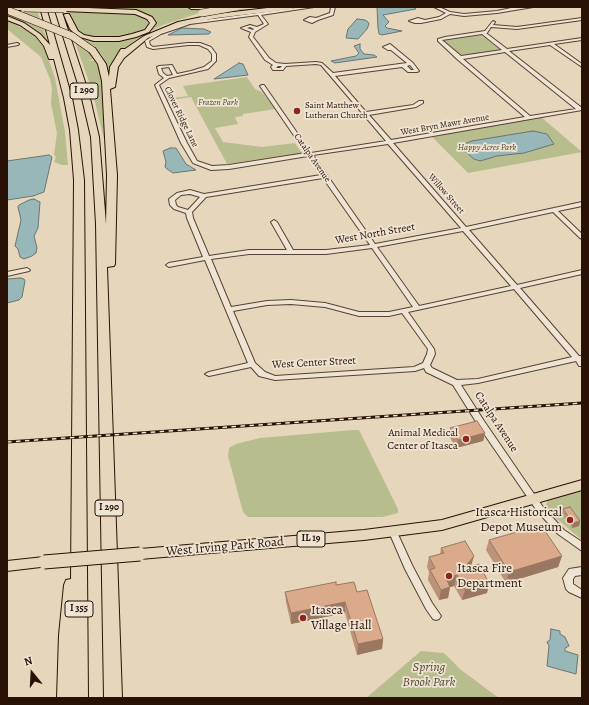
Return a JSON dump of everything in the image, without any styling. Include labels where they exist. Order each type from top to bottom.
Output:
[{"type":"highway","name":"I 290","points":[[43,7],[68,98],[77,156],[79,204],[78,520],[67,635],[66,698]]},
{"type":"highway","name":"I 290","points":[[57,7],[85,94],[95,137],[101,224],[104,317],[113,698]]},
{"type":"highway","points":[[7,9],[24,8],[76,9],[136,12],[150,18],[153,23],[146,31],[127,37],[109,40],[88,38],[73,30],[63,7]]},
{"type":"highway","points":[[190,7],[275,7]]},
{"type":"highway","points":[[108,121],[111,114],[111,78],[114,67],[127,48],[150,32],[176,21],[202,13],[236,7]]},
{"type":"highway","points":[[121,56],[146,37],[180,23],[216,16],[292,7]]},
{"type":"highway","points":[[7,9],[72,36],[92,50],[99,58],[104,71],[112,206],[110,273],[104,317]]},
{"type":"highway","points":[[7,18],[30,29],[43,41],[49,51],[68,98]]},
{"type":"highway","name":"I 355","points":[[78,520],[78,698]]},
{"type":"main road","name":"West Irving Park Road","points":[[7,566],[393,532],[442,525],[582,485]]},
{"type":"street","name":"Clover Ridge Lane","points":[[310,155],[225,168],[210,167],[196,163],[191,158],[157,87],[160,81],[166,77],[194,72],[206,67],[214,61],[214,53],[207,46],[195,44],[151,47],[147,44],[148,40],[168,30],[189,23],[312,7]]},
{"type":"street","points":[[316,19],[332,14],[333,7]]},
{"type":"street","points":[[436,7],[449,13],[464,14],[531,7]]},
{"type":"street","points":[[490,12],[493,22],[487,32],[440,40],[529,118]]},
{"type":"street","points":[[424,21],[439,18],[449,13]]},
{"type":"street","name":"Willow Street","points":[[259,14],[266,23],[251,35],[252,39],[267,59],[277,64],[285,65],[319,63],[390,142],[515,288],[581,360]]},
{"type":"street","points":[[493,22],[517,28],[582,19]]},
{"type":"street","points":[[483,33],[581,109]]},
{"type":"street","points":[[459,58],[582,39]]},
{"type":"street","points":[[7,46],[17,44]]},
{"type":"street","points":[[551,44],[582,66]]},
{"type":"street","points":[[392,48],[417,71],[410,71],[403,65]]},
{"type":"street","points":[[576,61],[582,61]]},
{"type":"street","points":[[331,75],[411,64]]},
{"type":"street","points":[[166,77],[161,74],[159,67],[170,66],[175,75]]},
{"type":"street","name":"Catalpa Avenue","points":[[262,86],[417,308]]},
{"type":"street","points":[[365,114],[414,106],[420,102]]},
{"type":"street","name":"West Bryn Mawr Avenue","points":[[310,155],[581,109]]},
{"type":"street","points":[[189,212],[176,208],[173,205],[172,199],[179,194],[190,192],[204,196],[325,176]]},
{"type":"street","points":[[204,196],[189,212],[190,218],[230,309],[252,364],[209,374]]},
{"type":"street","name":"West North Street","points":[[169,265],[249,252],[333,252],[374,246],[582,204]]},
{"type":"street","points":[[554,210],[582,237]]},
{"type":"street","points":[[274,222],[291,252]]},
{"type":"street","points":[[7,274],[27,270]]},
{"type":"street","points":[[230,309],[267,303],[309,302],[369,315],[404,311],[515,288],[582,272]]},
{"type":"street","points":[[404,311],[430,349],[431,354],[426,365],[429,370],[456,383],[478,381],[581,360]]},
{"type":"street","name":"West Center Street","points":[[252,364],[262,374],[275,378],[415,369],[426,365]]},
{"type":"street","name":"Catalpa Avenue","points":[[456,383],[533,500],[561,532],[582,547]]},
{"type":"street","points":[[393,532],[408,566],[429,606],[436,616]]},
{"type":"street","points":[[582,571],[572,572],[568,578],[569,586],[582,594]]},
{"type":"green space","points":[[67,7],[270,9],[173,24],[215,12],[199,13],[163,25],[138,38],[123,49],[109,71],[102,55],[96,49],[88,51],[95,59],[87,60],[96,61],[101,76],[105,131],[104,139],[92,90],[71,31],[82,38],[103,41],[147,32],[155,25],[155,22],[152,16],[138,11]]},
{"type":"green space","points":[[7,10],[37,10],[48,43],[41,35],[29,26],[7,17]]},
{"type":"green space","points":[[68,10],[131,12],[146,18],[149,24],[146,28],[136,34],[120,37],[96,37],[82,34],[78,31]]},
{"type":"green space","points":[[7,20],[32,33],[45,49],[55,78],[65,132],[68,165],[62,165],[54,162],[56,157],[54,155],[57,133],[51,104],[52,89],[50,79],[41,57],[7,29]]},
{"type":"green space","points":[[481,35],[500,50],[461,56],[442,41]]},
{"type":"green space","name":"Frazen Park","points":[[247,77],[255,89],[262,92],[275,109],[243,114],[243,116],[235,117],[238,124],[215,128],[223,142],[262,147],[295,143],[302,153],[227,164],[191,97],[166,101],[166,99],[188,96],[183,86]]},
{"type":"green space","name":"Happy Acres Park","points":[[541,117],[582,152],[468,173],[432,137]]},
{"type":"green space","points":[[359,430],[398,509],[398,513],[383,517],[248,517],[243,512],[228,456],[229,448],[236,444],[260,438]]},
{"type":"green space","points":[[582,490],[582,540],[551,514],[546,505],[548,500]]},
{"type":"green space","name":"Spring Brook Park","points":[[421,651],[444,653],[461,670],[499,698],[366,698]]},
{"type":"water","points":[[377,7],[414,7],[416,9],[383,15],[389,22],[385,26],[387,28],[402,31],[382,35],[379,34]]},
{"type":"water","points":[[357,19],[368,22],[369,24],[367,29],[358,39],[346,38],[348,29]]},
{"type":"water","points":[[182,28],[204,29],[211,32],[209,34],[168,35]]},
{"type":"water","points":[[360,44],[360,49],[364,54],[374,55],[377,57],[335,63],[331,61],[356,56],[359,53],[354,46]]},
{"type":"water","points":[[239,63],[243,64],[248,75],[214,79]]},
{"type":"water","points":[[533,131],[547,134],[554,144],[524,153],[497,156],[480,161],[474,159],[461,148],[464,144],[472,141]]},
{"type":"water","points":[[170,148],[176,148],[186,164],[196,170],[173,173],[167,169],[165,167],[166,162],[163,151]]},
{"type":"water","points":[[49,155],[52,157],[44,192],[33,196],[7,200],[7,161]]},
{"type":"water","points":[[34,199],[40,202],[38,228],[34,236],[37,248],[36,253],[24,259],[20,257],[18,249],[15,246],[21,220],[18,207],[29,200]]},
{"type":"water","points":[[7,279],[24,279],[25,281],[22,297],[19,300],[7,303]]},
{"type":"water","points":[[551,629],[560,631],[560,634],[565,637],[569,646],[565,648],[565,651],[578,655],[576,674],[547,666],[549,646],[547,642],[550,640]]},
{"type":"building","points":[[477,421],[485,433],[458,440],[450,428]]},
{"type":"building","points":[[570,507],[580,521],[573,523],[563,509]]},
{"type":"building","points":[[541,525],[562,556],[509,572],[489,540]]},
{"type":"building","name":"Itasca Fire Department","points":[[465,541],[474,556],[464,568],[479,564],[489,583],[465,590],[457,575],[446,578],[450,587],[441,590],[430,570],[435,568],[429,557],[444,553],[441,548]]},
{"type":"building","name":"Itasca Village Hall","points":[[336,582],[336,585],[354,582],[357,592],[367,590],[383,639],[358,644],[345,602],[291,613],[285,592]]},
{"type":"railway","points":[[7,442],[582,403]]},
{"type":"place","name":"Saint Matthew Lutheran Church","points":[[297,111]]},
{"type":"place","name":"Animal Medical Center of Itasca","points":[[466,439]]},
{"type":"place","name":"Itasca Historical Depot Museum","points":[[570,520]]},
{"type":"place","name":"Itasca Fire Department","points":[[449,576]]},
{"type":"place","name":"Itasca Village Hall","points":[[303,618]]}]
